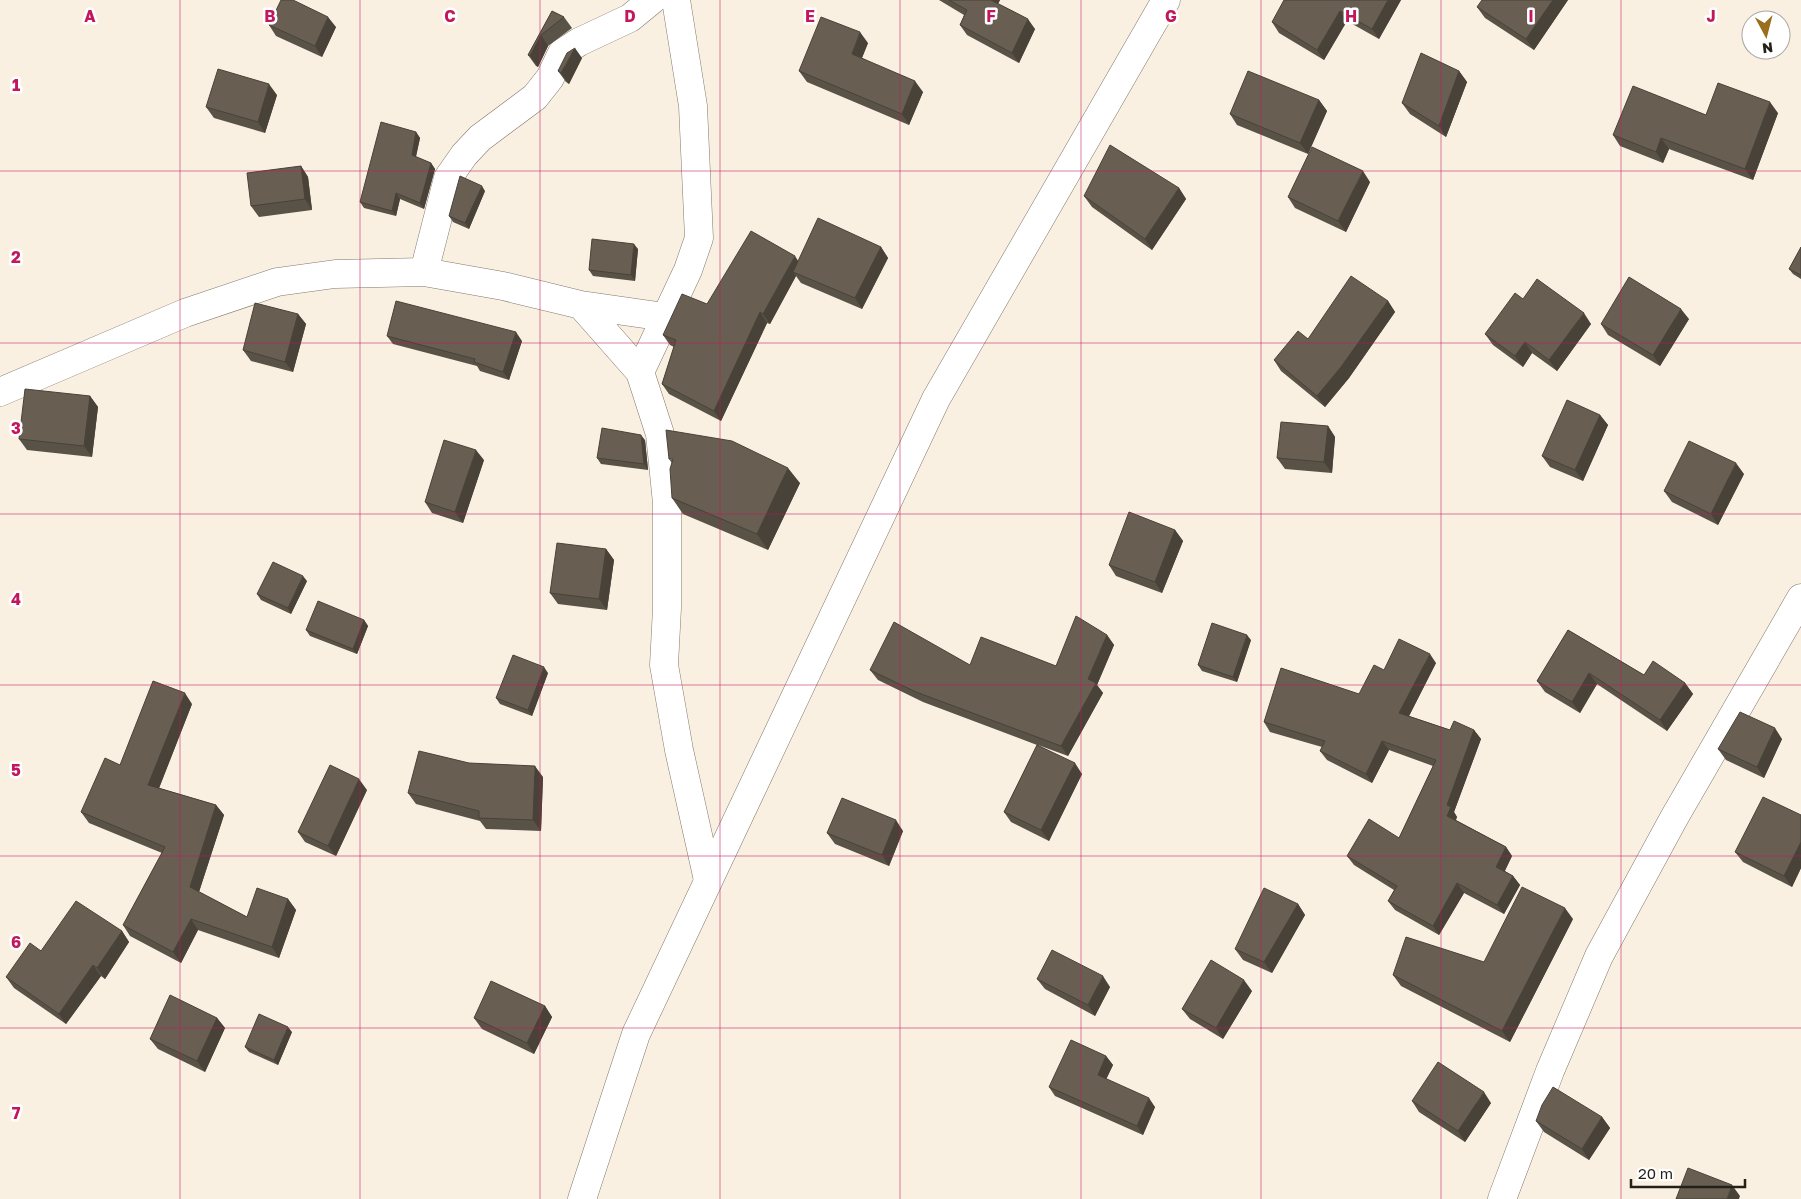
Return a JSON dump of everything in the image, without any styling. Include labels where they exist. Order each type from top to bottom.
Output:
[{"type":"street","points":[[424,272],[448,178],[464,156],[480,138],[535,96],[550,78],[562,53],[579,42],[630,18],[652,0]]},
{"type":"street","points":[[640,372],[688,270],[699,238],[693,106],[676,0]]},
{"type":"street","points":[[582,1199],[636,1034],[936,399],[1166,0]]},
{"type":"street","points":[[0,392],[185,313],[277,282],[335,274],[424,272],[503,286],[581,305],[665,317]]},
{"type":"street","points":[[581,305],[640,372],[660,434],[667,503],[667,608],[664,665],[679,750],[708,880]]},
{"type":"street","points":[[1502,1199],[1550,1071],[1599,956],[1674,818],[1801,598]]},
{"type":"building","points":[[281,0],[293,0],[328,17],[315,46],[269,25]]},
{"type":"building","points":[[949,0],[991,0],[1028,19],[1012,53],[960,25],[967,10]]},
{"type":"building","points":[[1284,0],[1388,0],[1372,29],[1340,11],[1317,50],[1272,22]]},
{"type":"building","points":[[1482,0],[1553,0],[1526,39],[1477,7]]},
{"type":"building","points":[[552,11],[564,17],[541,35],[530,56],[528,55]]},
{"type":"building","points":[[821,17],[860,32],[852,54],[915,81],[902,114],[799,71]]},
{"type":"building","points":[[575,48],[561,73],[558,71],[567,53]]},
{"type":"building","points":[[1421,53],[1459,71],[1439,126],[1402,103]]},
{"type":"building","points":[[218,69],[269,84],[258,122],[206,107]]},
{"type":"building","points":[[1248,71],[1319,100],[1300,143],[1230,114]]},
{"type":"building","points":[[1718,83],[1770,102],[1745,169],[1661,138],[1656,152],[1613,135],[1633,86],[1706,115]]},
{"type":"building","points":[[381,122],[416,132],[412,155],[431,163],[420,203],[396,193],[392,211],[360,202]]},
{"type":"building","points":[[1110,145],[1179,188],[1145,239],[1084,196]]},
{"type":"building","points":[[1312,147],[1363,171],[1338,221],[1288,197]]},
{"type":"building","points":[[301,166],[305,199],[251,206],[247,173]]},
{"type":"building","points":[[460,176],[482,186],[465,223],[449,216]]},
{"type":"building","points":[[818,218],[881,247],[855,298],[793,272]]},
{"type":"building","points":[[751,231],[795,256],[763,314],[760,312],[714,411],[662,384],[676,340],[663,335],[682,294],[707,304]]},
{"type":"building","points":[[592,239],[634,244],[631,275],[589,270]]},
{"type":"building","points":[[1801,247],[1801,275],[1789,269]]},
{"type":"building","points":[[1351,276],[1388,301],[1341,367],[1317,396],[1274,360],[1298,331],[1308,339]]},
{"type":"building","points":[[1629,277],[1681,309],[1653,355],[1601,324]]},
{"type":"building","points":[[1537,279],[1584,313],[1549,360],[1525,342],[1515,356],[1485,334],[1515,293],[1523,299]]},
{"type":"building","points":[[396,301],[516,332],[503,372],[474,362],[475,359],[387,336]]},
{"type":"building","points":[[255,303],[298,314],[285,362],[243,350]]},
{"type":"building","points":[[25,389],[90,396],[84,446],[19,439]]},
{"type":"building","points":[[1567,400],[1600,415],[1575,470],[1542,456]]},
{"type":"building","points":[[1281,422],[1328,426],[1324,462],[1277,458]]},
{"type":"building","points":[[602,428],[641,435],[644,464],[597,458]]},
{"type":"building","points":[[666,430],[732,441],[788,468],[757,534],[672,498],[670,469],[673,459],[669,459]]},
{"type":"building","points":[[444,440],[476,450],[455,512],[425,502]]},
{"type":"building","points":[[1689,441],[1736,463],[1711,514],[1664,491]]},
{"type":"building","points":[[1129,512],[1175,530],[1155,582],[1109,565]]},
{"type":"building","points":[[557,543],[606,549],[599,599],[550,593]]},
{"type":"building","points":[[273,562],[303,576],[288,608],[257,594]]},
{"type":"building","points":[[318,601],[364,620],[353,649],[306,630]]},
{"type":"building","points":[[1076,616],[1107,635],[1088,679],[1096,683],[1061,746],[916,692],[870,670],[894,622],[970,665],[981,637],[1056,666]]},
{"type":"building","points":[[1212,623],[1247,635],[1233,677],[1198,665]]},
{"type":"building","points":[[1568,630],[1644,675],[1653,661],[1685,683],[1660,720],[1589,673],[1572,702],[1537,681]]},
{"type":"building","points":[[1399,639],[1430,654],[1399,713],[1450,730],[1454,721],[1474,730],[1447,805],[1451,807],[1447,816],[1506,847],[1496,867],[1513,876],[1497,905],[1457,883],[1433,926],[1388,901],[1397,886],[1347,856],[1369,819],[1399,838],[1436,760],[1382,741],[1366,774],[1320,751],[1325,741],[1264,722],[1281,668],[1359,694],[1374,665],[1384,670]]},
{"type":"building","points":[[513,655],[544,667],[528,710],[496,698]]},
{"type":"building","points":[[153,681],[185,693],[148,785],[216,805],[190,887],[247,917],[257,888],[288,899],[272,947],[191,919],[173,952],[123,925],[165,847],[81,812],[105,758],[120,765]]},
{"type":"building","points":[[1740,712],[1775,728],[1757,767],[1718,749]]},
{"type":"building","points":[[1037,745],[1075,763],[1041,830],[1004,812]]},
{"type":"building","points":[[419,751],[469,763],[535,766],[533,820],[479,818],[479,811],[408,793]]},
{"type":"building","points":[[330,765],[359,779],[328,846],[298,832]]},
{"type":"building","points":[[1763,797],[1801,815],[1801,842],[1784,876],[1735,852]]},
{"type":"building","points":[[842,798],[896,820],[882,855],[827,833]]},
{"type":"building","points":[[1522,887],[1565,908],[1502,1031],[1393,975],[1406,937],[1484,962]]},
{"type":"building","points":[[1264,888],[1298,904],[1264,962],[1235,949]]},
{"type":"building","points":[[76,901],[122,931],[97,968],[93,965],[59,1014],[6,977],[30,943],[41,951]]},
{"type":"building","points":[[1052,950],[1103,976],[1088,1005],[1037,979]]},
{"type":"building","points":[[1211,960],[1244,980],[1216,1028],[1182,1009]]},
{"type":"building","points":[[491,981],[545,1006],[527,1043],[474,1018]]},
{"type":"building","points":[[170,995],[217,1018],[197,1061],[150,1039]]},
{"type":"building","points":[[259,1014],[288,1027],[274,1060],[245,1047]]},
{"type":"building","points":[[1071,1040],[1106,1056],[1098,1075],[1149,1098],[1137,1126],[1049,1087]]},
{"type":"building","points":[[1438,1062],[1484,1092],[1458,1131],[1412,1101]]},
{"type":"building","points":[[1553,1087],[1602,1117],[1582,1149],[1536,1121],[1542,1105]]},
{"type":"building","points":[[1688,1168],[1732,1185],[1727,1199],[1676,1199]]}]
